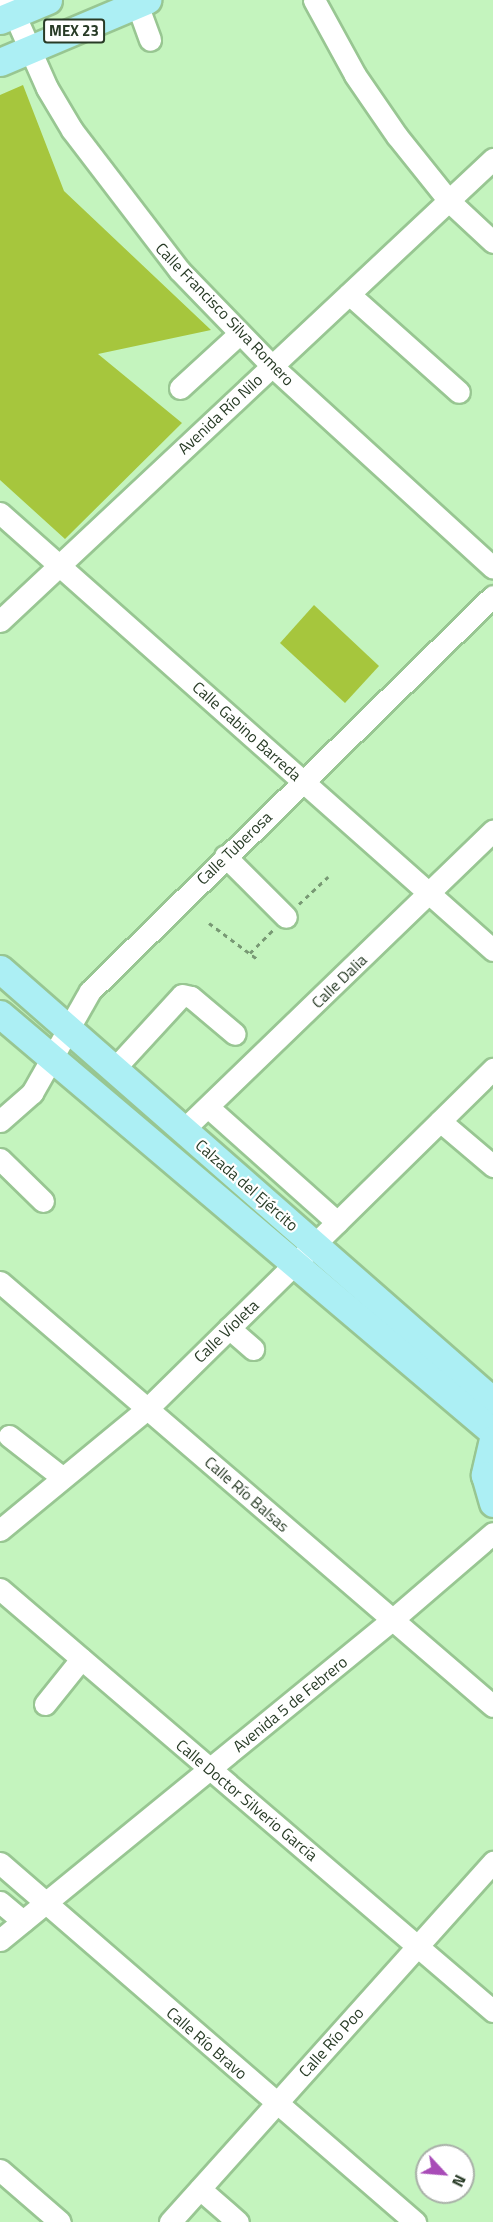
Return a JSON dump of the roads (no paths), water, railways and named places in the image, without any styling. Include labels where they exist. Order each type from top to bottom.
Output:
[{"type":"main road","name":"MEX 23","points":[[7,11],[48,0]]},
{"type":"main road","name":"MEX 23","points":[[0,62],[142,2]]},
{"type":"main road","name":"Calzada del Ejército","points":[[0,969],[493,1401]]},
{"type":"main road","name":"Calzada del Ejército","points":[[0,1014],[293,1265],[493,1432]]},
{"type":"main road","points":[[493,1438],[486,1475],[493,1503]]},
{"type":"street","points":[[314,0],[374,105],[449,201],[493,242]]},
{"type":"street","points":[[142,2],[150,40]]},
{"type":"street","name":"Calle Francisco Silva Romero","points":[[7,11],[72,130],[179,270],[272,366],[493,568]]},
{"type":"street","name":"Avenida Río Nilo","points":[[0,621],[493,159]]},
{"type":"street","points":[[349,294],[459,392]]},
{"type":"street","points":[[180,388],[240,333]]},
{"type":"street","name":"Calle Gabino Barreda","points":[[0,513],[493,950]]},
{"type":"street","name":"Calle Tuberosa","points":[[0,1120],[32,1093],[90,991],[225,856],[493,596]]},
{"type":"street","name":"Calle Dalia","points":[[193,1138],[208,1107],[493,831]]},
{"type":"street","points":[[225,856],[286,917]]},
{"type":"street","points":[[114,1069],[182,995],[191,997],[235,1035]]},
{"type":"street","name":"Calle Violeta","points":[[0,1530],[148,1408],[493,1069]]},
{"type":"street","points":[[208,1107],[337,1222]]},
{"type":"street","points":[[440,1121],[493,1166]]},
{"type":"street","points":[[193,1138],[225,1122]]},
{"type":"street","points":[[0,1159],[43,1201]]},
{"type":"street","points":[[290,1222],[311,1198]]},
{"type":"street","name":"Calle Río Balsas","points":[[0,1282],[493,1706]]},
{"type":"street","points":[[229,1328],[253,1349]]},
{"type":"street","points":[[9,1436],[63,1478]]},
{"type":"street","name":"Avenida 5 de Febrero","points":[[0,1940],[392,1620],[493,1533]]},
{"type":"street","name":"Calle Doctor Silverio García","points":[[0,1589],[418,1944],[493,2011]]},
{"type":"street","points":[[45,1704],[81,1659]]},
{"type":"street","name":"Calle Río Poo","points":[[170,2222],[493,1862]]},
{"type":"street","name":"Calle Río Bravo","points":[[0,1863],[415,2222]]},
{"type":"street","points":[[0,1902],[23,1921]]},
{"type":"street","points":[[0,2170],[60,2222]]},
{"type":"street","points":[[200,2189],[238,2222]]}]
